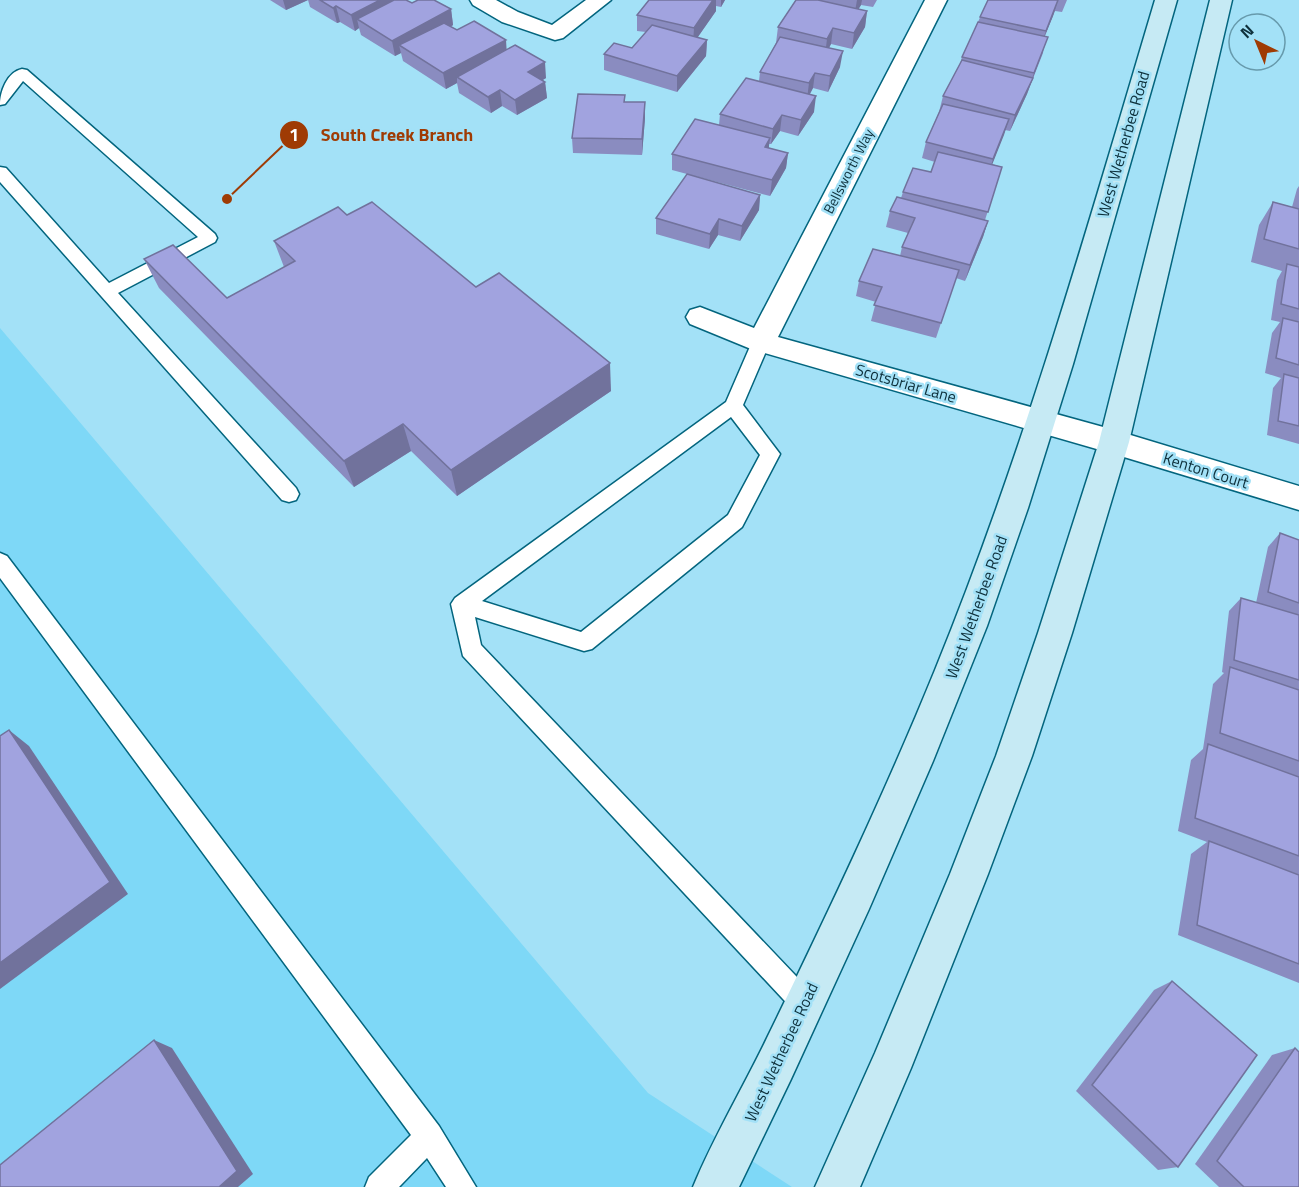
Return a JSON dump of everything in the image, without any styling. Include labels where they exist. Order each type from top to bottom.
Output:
[{"type":"street","points":[[481,0],[510,16],[555,33],[600,0]]},
{"type":"street","name":"Bellsworth Way","points":[[760,342],[936,0]]},
{"type":"street","name":"West Wetherbee Road","points":[[715,1187],[805,1004],[888,823],[944,691],[987,580],[1041,422],[1166,0]]},
{"type":"street","points":[[837,1187],[899,1046],[969,874],[1014,756],[1055,633],[1114,442],[1221,0]]},
{"type":"street","name":"Scotsbriar Lane","points":[[700,317],[760,342],[1114,442]]},
{"type":"street","name":"Kenton Court","points":[[1114,442],[1299,498]]},
{"type":"lane","points":[[0,77],[22,73]]},
{"type":"lane","points":[[0,101],[22,73]]},
{"type":"lane","points":[[22,73],[209,238],[107,291]]},
{"type":"lane","points":[[0,172],[289,494]]},
{"type":"lane","points":[[462,604],[733,406],[760,342]]},
{"type":"lane","points":[[462,604],[584,642],[735,521],[770,454],[733,406]]},
{"type":"lane","points":[[0,562],[429,1136],[462,1187]]},
{"type":"lane","points":[[462,604],[471,649],[805,1004]]},
{"type":"lane","points":[[379,1187],[429,1136]]},
{"type":"shaded area","points":[[0,328],[648,1093],[792,1187],[0,1187]]},
{"type":"building","points":[[320,0],[380,0],[351,15]]},
{"type":"building","points":[[394,0],[406,0],[412,3],[418,0],[434,0],[451,9],[392,41],[357,19]]},
{"type":"building","points":[[649,0],[713,0],[694,28],[637,15]]},
{"type":"building","points":[[796,0],[818,0],[867,11],[854,33],[833,28],[827,39],[778,27]]},
{"type":"building","points":[[988,0],[1058,0],[1046,31],[980,17]]},
{"type":"building","points":[[474,21],[506,40],[443,73],[399,45],[444,23],[457,30]]},
{"type":"building","points":[[978,22],[1048,37],[1034,73],[962,57]]},
{"type":"building","points":[[652,25],[707,40],[677,76],[604,54],[614,43],[632,48]]},
{"type":"building","points":[[780,37],[843,51],[830,76],[815,73],[809,83],[760,72]]},
{"type":"building","points":[[515,45],[545,62],[528,72],[545,82],[515,100],[500,90],[488,97],[457,77]]},
{"type":"building","points":[[962,60],[1033,78],[1015,115],[943,96]]},
{"type":"building","points":[[746,78],[816,96],[801,120],[782,115],[773,129],[720,114]]},
{"type":"building","points":[[578,94],[625,95],[624,102],[645,102],[642,139],[572,138]]},
{"type":"building","points":[[943,104],[1009,119],[993,159],[926,142]]},
{"type":"building","points":[[695,119],[770,138],[765,147],[788,153],[772,180],[672,154]]},
{"type":"building","points":[[938,152],[1002,167],[988,212],[903,192],[913,168],[931,172]]},
{"type":"building","points":[[687,174],[760,195],[742,226],[719,219],[710,234],[656,218]]},
{"type":"building","points":[[897,197],[988,221],[970,265],[902,247],[915,218],[890,211]]},
{"type":"building","points":[[372,202],[476,287],[499,273],[610,363],[451,470],[403,424],[344,461],[144,259],[173,245],[227,298],[295,261],[274,241],[338,207],[347,215]]},
{"type":"building","points":[[1273,202],[1299,209],[1299,249],[1264,239]]},
{"type":"building","points":[[873,249],[959,270],[941,323],[874,305],[882,287],[859,281]]},
{"type":"building","points":[[1287,264],[1299,267],[1299,309],[1281,304]]},
{"type":"building","points":[[1283,318],[1299,322],[1299,365],[1276,358]]},
{"type":"building","points":[[1284,374],[1299,378],[1299,426],[1278,421]]},
{"type":"building","points":[[1280,533],[1299,540],[1299,603],[1268,592]]},
{"type":"building","points":[[1241,598],[1299,615],[1299,680],[1234,660]]},
{"type":"building","points":[[1230,667],[1299,690],[1299,761],[1220,733]]},
{"type":"building","points":[[9,730],[110,882],[0,963],[0,736]]},
{"type":"building","points":[[1208,744],[1299,777],[1299,856],[1195,818]]},
{"type":"building","points":[[1209,841],[1299,875],[1299,964],[1197,925]]},
{"type":"building","points":[[1172,981],[1257,1055],[1178,1167],[1092,1085]]},
{"type":"building","points":[[154,1040],[237,1171],[219,1187],[0,1187],[0,1165]]},
{"type":"building","points":[[1295,1048],[1299,1052],[1299,1187],[1244,1187],[1217,1161]]},
{"type":"place","name":"South Creek Branch","points":[[227,199]]}]
